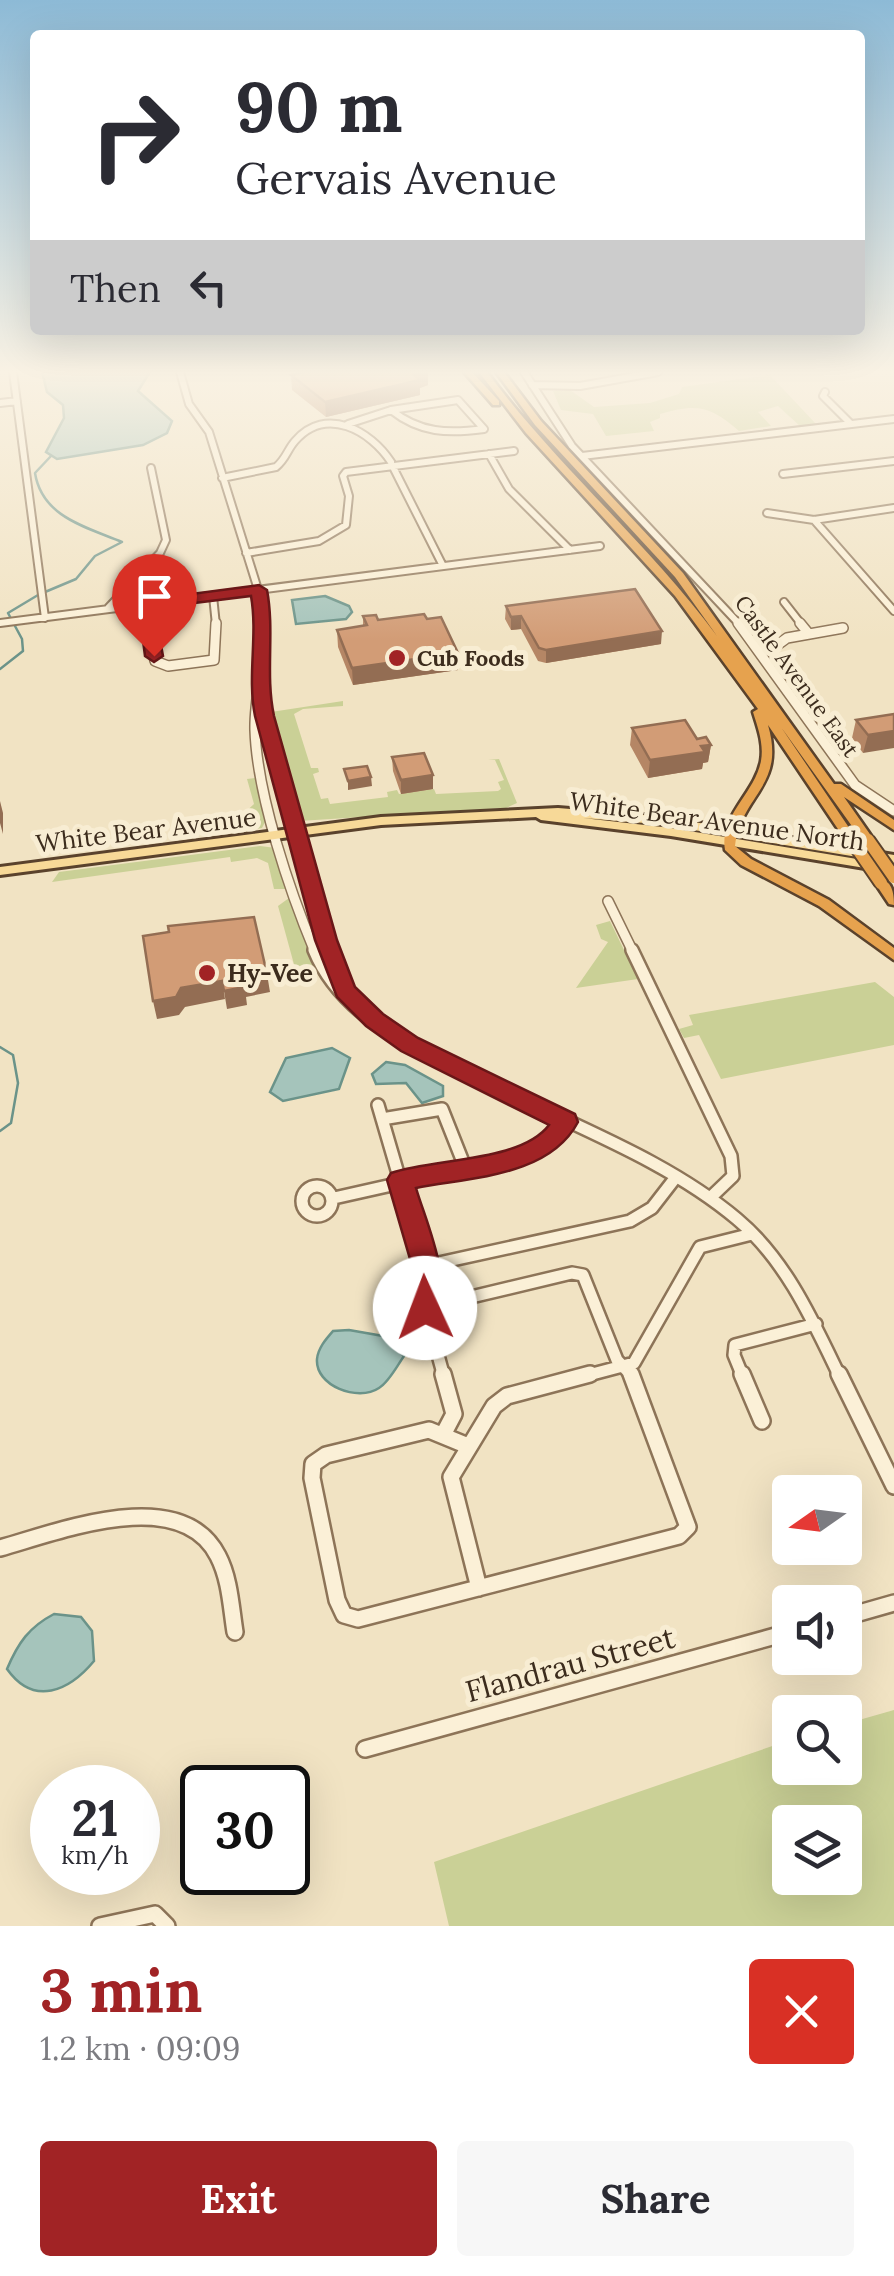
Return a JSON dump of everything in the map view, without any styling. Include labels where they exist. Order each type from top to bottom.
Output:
[{"type":"highway","points":[[553,462],[680,595],[850,838],[888,880]]},
{"type":"highway","points":[[573,462],[679,575],[868,840],[894,901]]},
{"type":"highway","points":[[756,700],[767,744],[767,763],[729,836],[735,855],[824,903],[894,955]]},
{"type":"highway","points":[[806,752],[845,794],[894,826]]},
{"type":"main road","name":"White Bear Avenue","points":[[0,871],[432,817],[536,815]]},
{"type":"main road","name":"White Bear Avenue North","points":[[536,815],[558,822],[729,836],[894,859]]},
{"type":"main road","name":"White Bear Avenue North","points":[[729,836],[894,869]]},
{"type":"street","points":[[24,462],[45,618]]},
{"type":"street","points":[[217,462],[259,590],[264,621],[260,696],[255,711],[257,752],[311,945],[324,972],[374,1020],[410,1045],[676,1177],[710,1198],[752,1234],[786,1272],[816,1324],[894,1486]]},
{"type":"street","points":[[222,478],[270,470],[283,462]]},
{"type":"street","points":[[246,553],[309,544],[338,530],[348,518],[349,496],[343,476],[346,472],[404,462]]},
{"type":"street","points":[[494,462],[509,489],[570,550]]},
{"type":"street","name":"Castle Avenue East","points":[[588,462],[696,572],[760,650],[855,785],[894,811]]},
{"type":"street","points":[[783,474],[879,462]]},
{"type":"street","points":[[392,463],[443,566]]},
{"type":"street","points":[[107,609],[160,553],[166,540],[151,468]]},
{"type":"street","points":[[766,512],[814,520],[894,508]]},
{"type":"street","points":[[814,520],[894,611]]},
{"type":"street","points":[[0,623],[600,546]]},
{"type":"street","points":[[144,604],[155,661],[174,666],[214,660],[217,614],[213,596]]},
{"type":"street","points":[[784,602],[809,634]]},
{"type":"street","points":[[760,650],[809,634],[844,628]]},
{"type":"street","points":[[260,696],[345,992]]},
{"type":"street","points":[[608,901],[731,1156],[733,1176],[710,1198]]},
{"type":"street","points":[[444,1433],[454,1414],[425,1308],[426,1266],[380,1112],[442,1109],[465,1167]]},
{"type":"street","points":[[334,1198],[538,1150],[566,1122]]},
{"type":"street","points":[[426,1266],[630,1222],[652,1208],[676,1177]]},
{"type":"street","points":[[480,1588],[452,1483],[453,1472],[494,1406],[507,1396],[634,1363],[700,1247],[752,1234]]},
{"type":"street","points":[[425,1308],[578,1273],[589,1283],[617,1360],[634,1378],[688,1520],[685,1532],[358,1619],[339,1610],[312,1478],[313,1464],[326,1455],[429,1430],[468,1446]]},
{"type":"street","points":[[762,1421],[734,1355],[735,1345],[816,1324]]},
{"type":"street","points":[[0,1548],[120,1518],[147,1515],[179,1520],[204,1536],[214,1549],[226,1579],[235,1632]]},
{"type":"street","points":[[862,1611],[894,1603]]},
{"type":"street","name":"Flandrau Street","points":[[365,1749],[772,1637]]},
{"type":"street","points":[[100,1926],[161,1920]]},
{"type":"green space","points":[[343,701],[343,706],[303,709],[294,714],[311,768],[318,768],[319,772],[313,774],[321,799],[328,798],[330,804],[388,797],[387,792],[397,790],[399,794],[434,789],[436,794],[498,791],[498,782],[504,780],[495,760],[488,760],[499,759],[517,803],[506,808],[299,821],[272,731],[271,712]]},
{"type":"green space","points":[[255,778],[266,820],[262,828],[215,835],[215,830],[233,816],[239,818],[254,804],[247,779]]},
{"type":"green space","points":[[260,846],[276,848],[287,889],[274,889],[268,863],[257,858],[231,862],[230,857],[52,882],[59,872]]},
{"type":"green space","points":[[289,898],[315,966],[295,968],[278,906]]},
{"type":"green space","points":[[610,921],[638,979],[576,988],[608,942],[601,939],[596,925]]},
{"type":"green space","points":[[875,982],[894,997],[894,1045],[721,1079],[699,1035],[684,1038],[679,1029],[693,1025],[689,1015]]},
{"type":"green space","points":[[894,1710],[894,1926],[449,1926],[434,1862],[772,1746],[772,1785],[862,1785],[862,1719]]},
{"type":"water","points":[[325,596],[349,606],[352,612],[346,619],[296,624],[292,600]]},
{"type":"water","points":[[332,1048],[350,1058],[339,1089],[283,1101],[270,1092],[286,1058]]},
{"type":"water","points":[[386,1062],[405,1065],[443,1086],[443,1096],[422,1103],[406,1083],[376,1084],[372,1074]]},
{"type":"water","points":[[333,1331],[383,1336],[404,1356],[386,1382],[370,1392],[339,1389],[318,1369],[318,1355],[328,1337]]},
{"type":"water","points":[[54,1614],[81,1617],[92,1631],[94,1661],[63,1687],[40,1691],[28,1688],[7,1669],[25,1637]]},
{"type":"building","points":[[635,589],[662,631],[546,650],[539,648],[521,616],[511,617],[506,606]]},
{"type":"building","points":[[424,614],[427,619],[441,617],[458,653],[352,668],[337,630],[367,625],[363,616],[376,615],[378,620]]},
{"type":"building","points":[[894,714],[894,731],[868,735],[856,720]]},
{"type":"building","points":[[685,720],[697,739],[706,737],[711,745],[701,746],[705,752],[650,760],[632,728]]},
{"type":"building","points":[[424,753],[433,775],[401,780],[392,757]]},
{"type":"building","points":[[367,766],[371,777],[348,781],[344,769]]},
{"type":"building","name":"Hy-Vee","points":[[254,917],[267,974],[242,979],[244,987],[224,991],[222,981],[181,988],[176,997],[153,1001],[143,936],[169,932],[168,926]]},
{"type":"waterway","points":[[45,462],[35,473],[46,500],[80,525],[122,542],[95,556],[76,579],[45,592]]},
{"type":"waterway","points":[[0,669],[23,651],[22,639],[8,613],[38,595]]},
{"type":"waterway","points":[[0,1047],[13,1055],[18,1083],[11,1123],[0,1131]]},
{"type":"place","name":"Cub Foods","points":[[397,658]]},
{"type":"place","name":"Hy-Vee","points":[[207,973]]},
{"type":"route","points":[[154,656],[144,604],[259,590],[264,621],[260,696],[264,716],[326,940],[345,992],[374,1020],[410,1045],[566,1122],[549,1143],[521,1156],[400,1180],[426,1266],[425,1308]]}]
